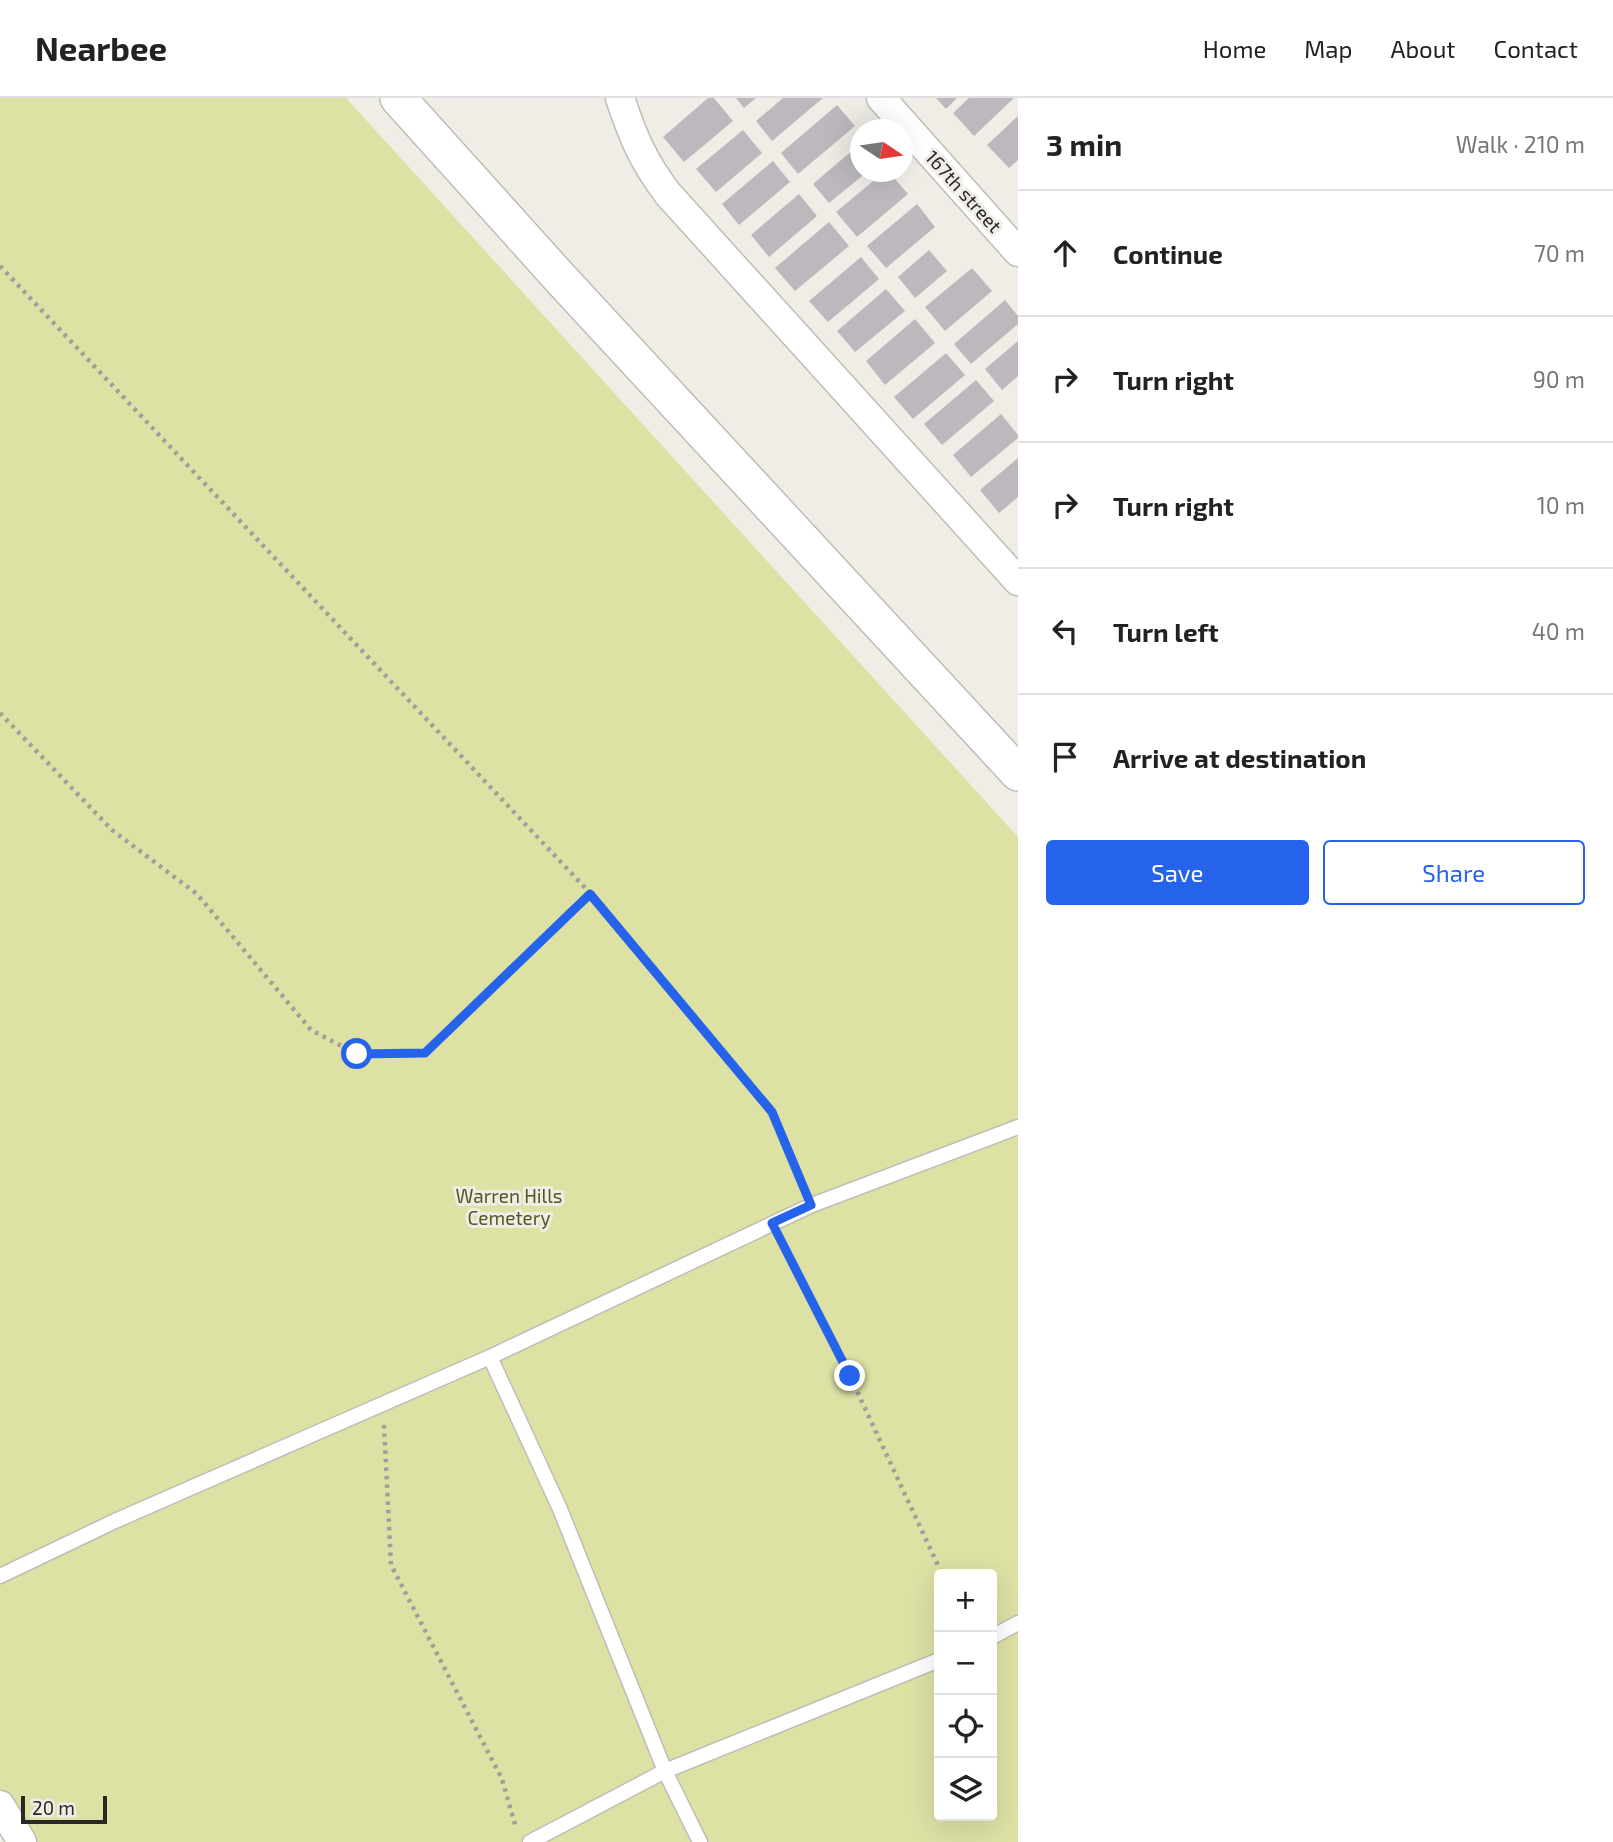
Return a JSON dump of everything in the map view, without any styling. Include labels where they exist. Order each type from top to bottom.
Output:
[{"type":"street","points":[[620,98],[637,146],[649,169],[668,194],[1018,581]]},
{"type":"street","name":"167th street","points":[[881,98],[1018,252]]},
{"type":"street","points":[[400,99],[559,278],[1018,773]]},
{"type":"street","points":[[0,1805],[23,1842]]},
{"type":"lane","points":[[0,1576],[116,1521],[490,1357],[811,1205],[1018,1126]]},
{"type":"lane","points":[[490,1357],[560,1509],[665,1772],[700,1842]]},
{"type":"lane","points":[[997,1634],[1018,1623]]},
{"type":"lane","points":[[530,1842],[665,1772],[934,1662]]},
{"type":"path","points":[[0,266],[590,894],[772,1112],[811,1205]]},
{"type":"path","points":[[0,713],[112,830],[197,894],[311,1030],[357,1054],[425,1053],[590,894]]},
{"type":"path","points":[[772,1223],[850,1376],[940,1569]]},
{"type":"path","points":[[383,1404],[391,1566],[502,1779],[516,1829]]},
{"type":"green space","name":"Warren Hills Cemetery","points":[[0,98],[346,98],[1018,837],[1018,1842],[31,1842],[0,1794]]},
{"type":"building","points":[[708,98],[714,98],[733,121],[684,162],[663,137]]},
{"type":"building","points":[[736,98],[756,98],[744,108]]},
{"type":"building","points":[[783,98],[823,98],[772,141],[756,121]]},
{"type":"building","points":[[936,98],[957,98],[946,109]]},
{"type":"building","points":[[969,98],[1014,98],[974,136],[953,113]]},
{"type":"building","points":[[837,105],[850,120],[850,130],[798,174],[781,153]]},
{"type":"building","points":[[1018,116],[1018,160],[1009,168],[987,145]]},
{"type":"building","points":[[743,130],[762,153],[716,192],[696,169]]},
{"type":"building","points":[[850,153],[850,182],[855,182],[829,203],[813,184]]},
{"type":"building","points":[[773,161],[790,182],[739,225],[722,204]]},
{"type":"building","points":[[872,182],[898,182],[908,194],[857,237],[836,212]]},
{"type":"building","points":[[799,194],[817,216],[769,257],[751,235]]},
{"type":"building","points":[[917,204],[935,227],[886,268],[867,246]]},
{"type":"building","points":[[829,222],[849,246],[795,291],[775,268]]},
{"type":"building","points":[[929,250],[947,271],[915,298],[898,277]]},
{"type":"building","points":[[861,257],[879,279],[828,322],[809,301]]},
{"type":"building","points":[[972,268],[992,291],[945,331],[925,307]]},
{"type":"building","points":[[886,289],[905,311],[855,352],[837,331]]},
{"type":"building","points":[[1005,300],[1018,316],[1018,324],[971,364],[954,344]]},
{"type":"building","points":[[915,319],[935,343],[885,385],[866,361]]},
{"type":"building","points":[[1018,341],[1018,376],[1002,390],[985,369]]},
{"type":"building","points":[[946,353],[965,375],[913,419],[894,397]]},
{"type":"building","points":[[976,380],[994,401],[942,445],[924,424]]},
{"type":"building","points":[[1001,414],[1018,438],[971,477],[953,455]]},
{"type":"building","points":[[1018,458],[1018,497],[999,513],[980,490]]},
{"type":"route","points":[[357,1054],[425,1053],[590,894],[772,1112],[811,1205],[772,1223],[850,1376]]}]
